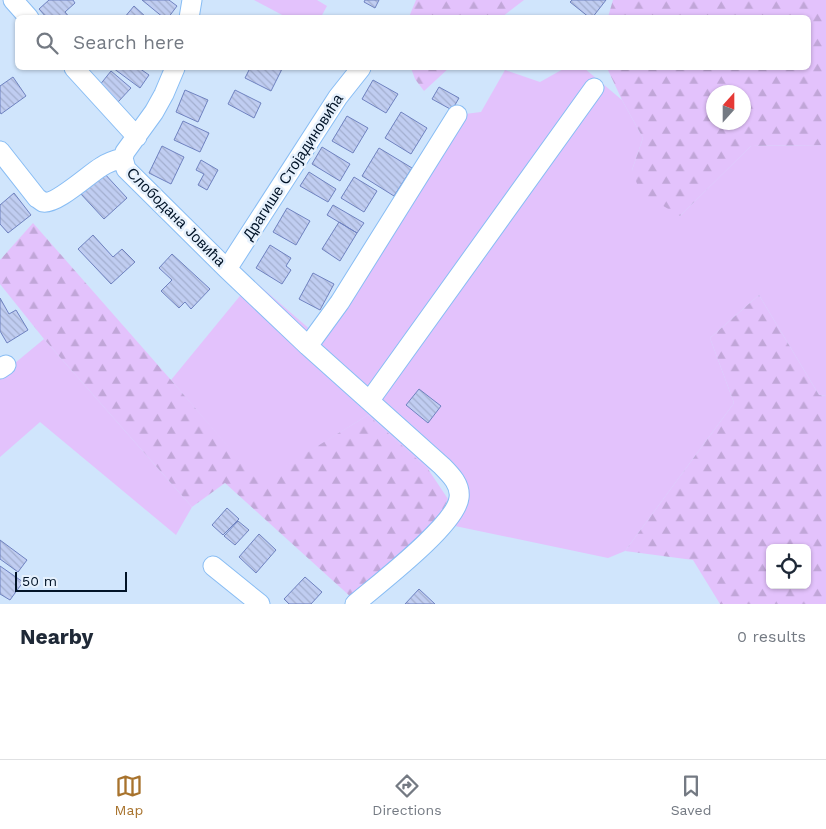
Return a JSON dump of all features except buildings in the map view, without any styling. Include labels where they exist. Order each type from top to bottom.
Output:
[{"type":"street","points":[[13,0],[26,15]]},
{"type":"street","points":[[190,15],[192,0]]},
{"type":"street","points":[[76,70],[137,137]]},
{"type":"street","name":"Слободана Јовића","points":[[173,70],[164,94],[154,112],[123,158],[126,169],[308,346],[442,466],[454,479],[458,488],[460,496],[458,504],[445,524],[427,542],[354,604]]},
{"type":"street","name":"Драгише Стојадиновића","points":[[227,269],[338,97],[359,70]]},
{"type":"street","points":[[370,400],[594,88]]},
{"type":"street","points":[[308,346],[340,302],[457,115]]},
{"type":"street","points":[[0,151],[37,198],[44,202],[50,202],[62,196],[99,168],[123,158]]},
{"type":"street","points":[[213,566],[260,604]]},
{"type":"green space","points":[[254,0],[317,0],[327,6],[322,15],[282,15]]},
{"type":"green space","points":[[416,0],[524,0],[505,15],[410,15]]},
{"type":"green space","points":[[613,0],[826,0],[826,145],[751,146],[680,216],[640,192],[632,170],[643,138],[608,70],[811,70],[811,15],[609,15]]},
{"type":"green space","points":[[412,70],[447,70],[424,91],[415,79]]},
{"type":"green space","points":[[505,70],[540,82],[561,70],[586,70],[622,100],[643,138],[632,170],[680,216],[751,146],[826,145],[826,396],[819,395],[759,295],[710,338],[734,403],[625,551],[608,558],[455,526],[469,498],[454,479],[428,469],[368,415],[259,483],[171,380],[253,280],[313,332],[457,115],[481,112]]},
{"type":"green space","points":[[33,223],[259,482],[368,415],[428,469],[448,499],[440,516],[445,524],[352,598],[225,483],[192,507],[44,339],[0,284],[0,260]]},
{"type":"green space","points":[[759,295],[819,395],[826,396],[826,604],[720,604],[693,560],[625,551],[734,403],[710,338]]},
{"type":"green space","points":[[44,339],[192,507],[176,535],[40,422],[0,457],[0,373],[9,368]]}]
